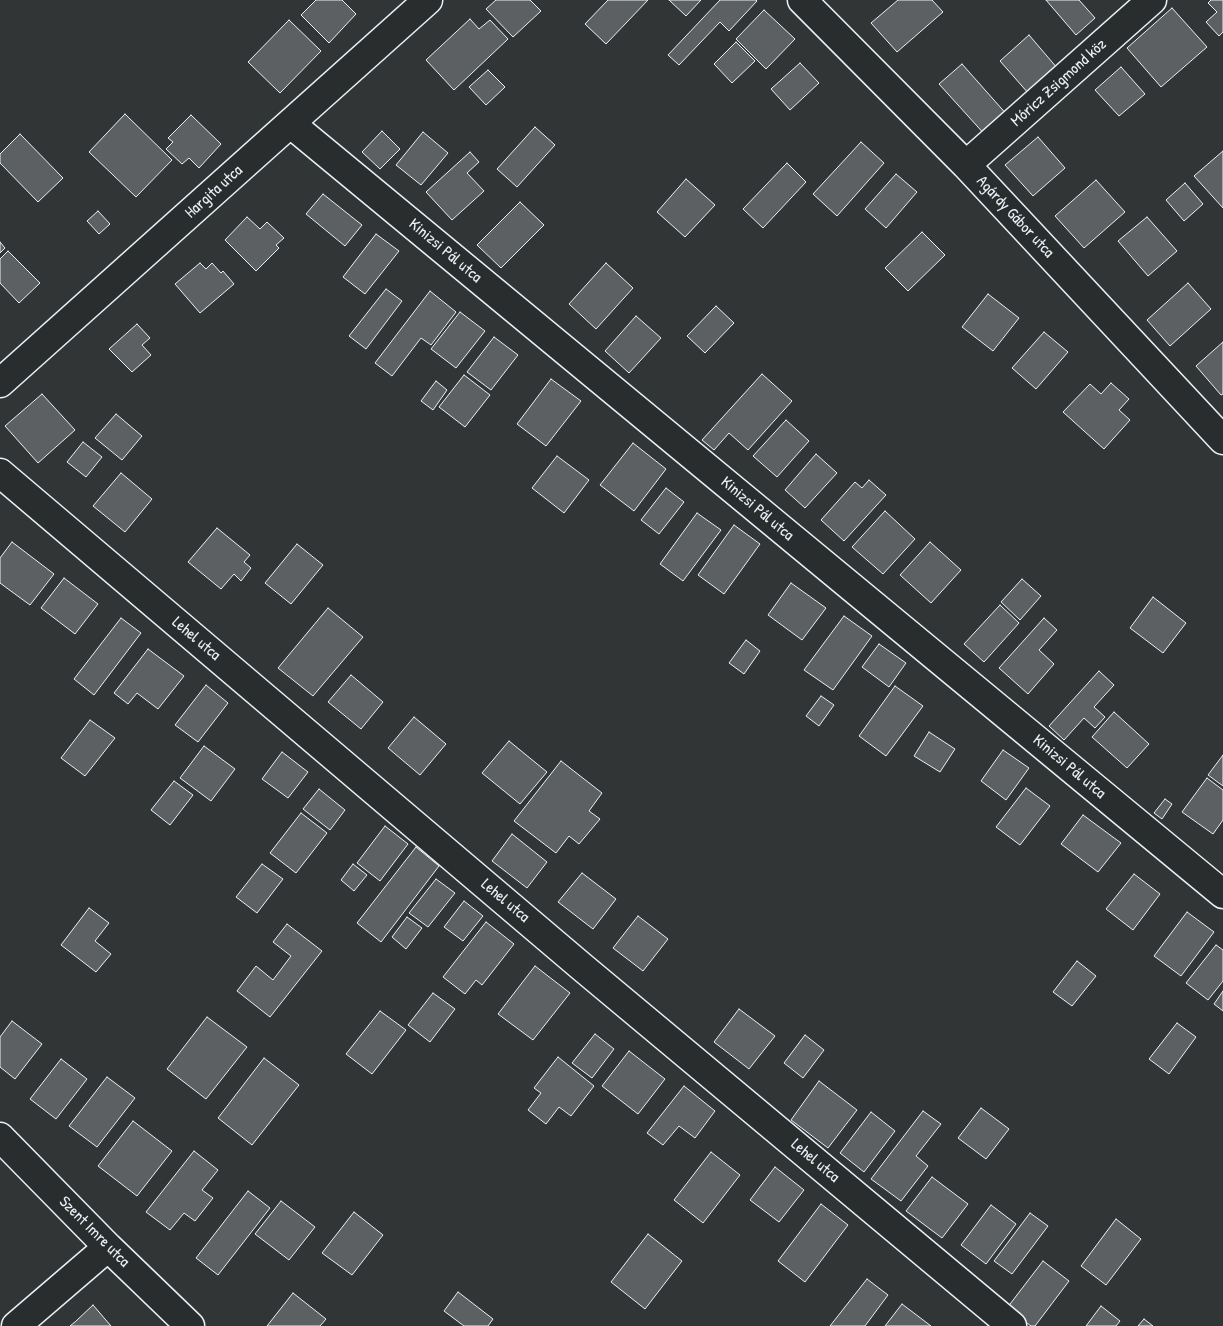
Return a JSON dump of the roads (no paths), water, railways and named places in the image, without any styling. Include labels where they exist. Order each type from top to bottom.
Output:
[{"type":"street","name":"Hargita utca","points":[[0,383],[428,0]]},
{"type":"street","name":"Agárdy Gábor utca","points":[[802,0],[966,165],[1223,440]]},
{"type":"street","name":"Móricz Zsigmond köz","points":[[966,165],[1152,0]]},
{"type":"street","name":"Kinizsi Pál utca","points":[[291,124],[1223,894]]},
{"type":"street","name":"Lehel utca","points":[[0,473],[582,967],[1012,1326]]},
{"type":"street","name":"Szent Imre utca","points":[[0,1137],[108,1248],[190,1326]]},
{"type":"street","points":[[16,1326],[108,1248]]}]
